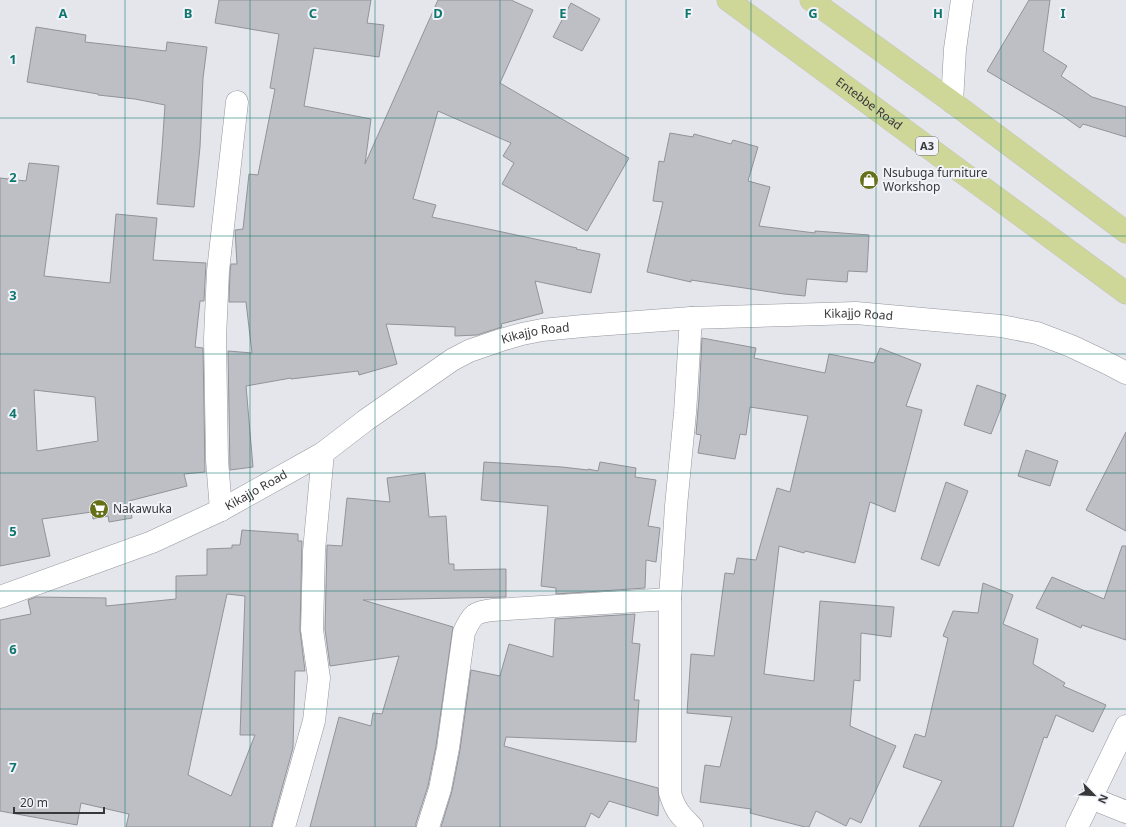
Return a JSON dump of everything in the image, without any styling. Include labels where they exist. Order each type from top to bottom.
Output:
[{"type":"main road","name":"Entebbe Road","points":[[728,0],[1126,293]]},
{"type":"main road","points":[[812,0],[1126,232]]},
{"type":"street","points":[[952,102],[955,49],[962,0]]},
{"type":"street","points":[[221,510],[217,460],[215,338],[218,271],[237,102]]},
{"type":"street","name":"Kikajjo Road","points":[[0,598],[152,542],[221,510],[322,453],[366,420],[452,360],[469,351],[522,334],[542,330],[692,318],[856,313],[1001,326],[1044,336],[1077,349],[1126,373]]},
{"type":"street","points":[[692,318],[676,506],[670,599],[670,793],[673,805],[678,813],[692,827]]},
{"type":"street","points":[[284,827],[314,721],[319,678],[312,630],[314,552],[322,453]]},
{"type":"street","points":[[428,827],[440,789],[448,748],[464,632],[471,618],[482,611],[670,599]]},
{"type":"street","points":[[1077,827],[1126,726]]},
{"type":"street","points":[[1091,798],[1126,812]]},
{"type":"building","points":[[219,0],[371,0],[367,23],[384,25],[379,57],[314,48],[304,106],[371,119],[365,164],[438,0],[511,0],[533,10],[500,83],[629,158],[587,231],[502,184],[514,163],[503,156],[511,143],[438,111],[413,199],[436,205],[432,217],[600,254],[591,293],[535,281],[543,313],[501,324],[502,327],[477,335],[455,336],[455,327],[386,324],[397,364],[359,375],[358,371],[291,378],[246,386],[253,467],[230,470],[228,351],[252,353],[246,302],[229,302],[230,272],[231,264],[237,264],[235,230],[243,229],[249,174],[258,175],[275,89],[270,88],[279,34],[215,23]]},
{"type":"building","points":[[1029,0],[1050,0],[1043,51],[1067,66],[1061,76],[1092,97],[1126,107],[1126,137],[1083,124],[1080,128],[1063,116],[987,71]]},
{"type":"building","points":[[571,3],[600,19],[582,51],[553,37]]},
{"type":"building","points":[[36,27],[86,35],[85,42],[166,51],[167,42],[207,47],[203,78],[200,147],[194,207],[157,204],[165,105],[27,82]]},
{"type":"building","points":[[670,133],[693,137],[694,134],[731,144],[733,140],[758,147],[748,181],[770,187],[759,226],[815,233],[815,231],[869,235],[867,272],[848,271],[847,282],[807,279],[805,296],[691,280],[691,282],[647,272],[663,202],[653,201],[659,161],[664,162]]},
{"type":"building","points":[[29,163],[59,166],[44,276],[110,283],[116,214],[157,218],[153,260],[206,263],[204,301],[200,301],[195,347],[203,348],[205,472],[184,474],[187,486],[129,501],[132,518],[109,522],[108,516],[93,519],[92,512],[42,519],[50,556],[0,566],[0,178],[26,181]],"holes":[[[34,390],[95,397],[98,441],[37,451]]]},
{"type":"building","points":[[702,338],[756,348],[754,358],[825,373],[829,354],[874,363],[880,348],[921,364],[906,406],[922,410],[895,512],[870,502],[855,563],[805,551],[804,553],[779,546],[764,674],[814,681],[820,601],[894,607],[891,637],[861,633],[860,681],[854,680],[850,726],[896,746],[861,823],[850,818],[846,826],[816,811],[809,827],[805,827],[750,813],[751,809],[700,802],[705,765],[720,767],[732,717],[687,713],[691,654],[714,656],[725,573],[734,574],[737,558],[756,560],[777,488],[790,492],[808,416],[750,407],[746,435],[740,434],[735,459],[698,453],[701,435],[696,434]]},
{"type":"building","points":[[977,385],[1006,395],[991,434],[964,425]]},
{"type":"building","points":[[1126,432],[1126,531],[1086,510]]},
{"type":"building","points":[[1026,450],[1058,461],[1050,486],[1018,476]]},
{"type":"building","points":[[484,462],[588,469],[598,471],[600,462],[636,468],[635,477],[656,480],[648,526],[660,528],[656,562],[646,560],[645,588],[556,594],[556,588],[541,586],[548,506],[481,500]]},
{"type":"building","points":[[425,473],[429,517],[446,516],[449,564],[454,564],[454,570],[506,569],[506,597],[363,600],[453,627],[436,746],[428,786],[416,827],[310,827],[339,717],[371,726],[373,713],[382,714],[399,656],[330,666],[325,629],[327,545],[342,546],[347,498],[390,502],[387,478]]},
{"type":"building","points":[[946,482],[968,491],[939,566],[921,559]]},
{"type":"building","points":[[242,530],[298,534],[298,541],[302,541],[300,630],[305,671],[295,671],[293,748],[272,827],[126,827],[129,814],[81,803],[77,825],[0,811],[0,620],[31,614],[28,600],[36,597],[106,598],[106,606],[176,599],[176,576],[207,575],[207,549],[232,548],[232,545],[240,545]],"holes":[[[227,594],[245,596],[240,735],[255,735],[231,796],[188,775]]]},
{"type":"building","points":[[1122,546],[1126,546],[1126,640],[1082,625],[1081,628],[1036,608],[1052,577],[1104,599]]},
{"type":"building","points":[[983,583],[1013,595],[1003,624],[1038,639],[1033,664],[1065,683],[1063,686],[1106,705],[1093,732],[1056,715],[1047,738],[1044,737],[1013,827],[919,827],[942,781],[903,767],[915,734],[925,737],[948,638],[943,636],[953,611],[978,613]]},
{"type":"building","points":[[635,614],[632,643],[640,644],[634,700],[639,700],[636,742],[506,737],[504,746],[658,788],[658,816],[609,801],[599,818],[591,813],[585,827],[441,827],[452,791],[460,750],[471,670],[500,676],[509,644],[553,657],[555,619]]},
{"type":"place","name":"Nsubuga furniture Workshop","points":[[869,180]]},
{"type":"place","name":"Nakawuka","points":[[99,509]]}]
